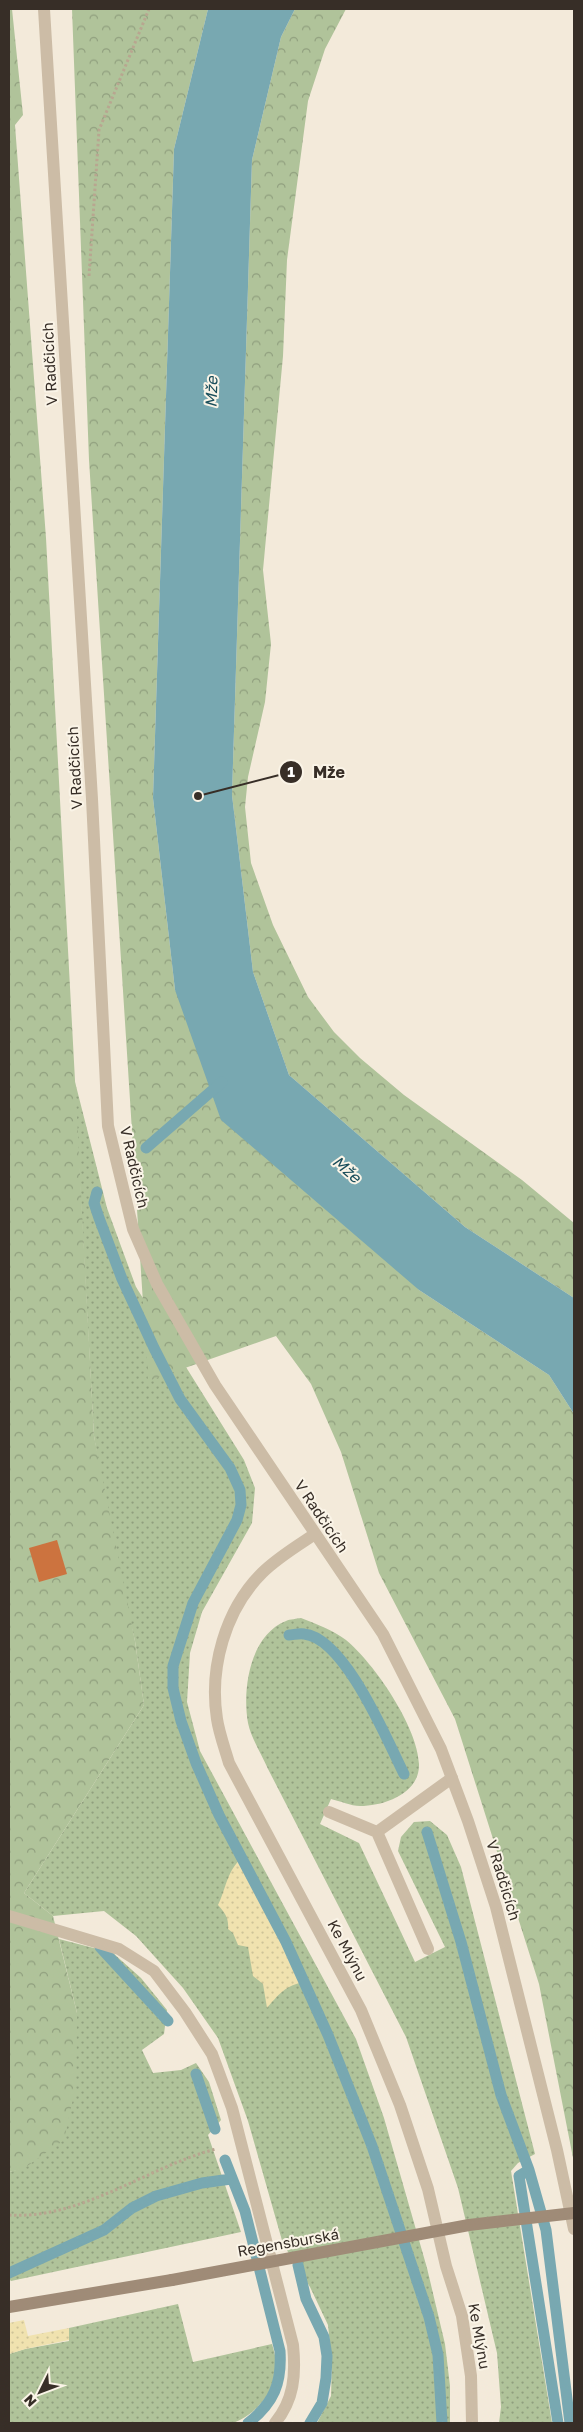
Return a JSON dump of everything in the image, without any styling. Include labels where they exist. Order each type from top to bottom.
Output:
[{"type":"main road","name":"Regensburská","points":[[9,2307],[172,2280],[469,2225],[574,2212]]},
{"type":"street","name":"V Radčicích","points":[[44,9],[92,799],[108,1126],[133,1229],[156,1284],[215,1385],[383,1634],[441,1749],[496,1907],[557,2150],[574,2229]]},
{"type":"street","name":"Ke Mlýnu","points":[[315,1534],[262,1573],[242,1598],[229,1625],[217,1658],[215,1680],[217,1719],[229,1763],[360,2010],[400,2105],[428,2189],[446,2266],[462,2316],[471,2376],[472,2423]]},
{"type":"street","points":[[377,1832],[452,1778]]},
{"type":"street","points":[[329,1812],[377,1832],[428,1949]]},
{"type":"street","points":[[9,1916],[119,1949],[154,1971],[185,2012],[212,2054],[232,2108],[294,2345],[295,2367],[292,2395],[275,2423]]},
{"type":"path","points":[[88,286],[99,130],[149,9]]},
{"type":"path","points":[[9,2215],[29,2216],[55,2212],[192,2156],[241,2142]]},
{"type":"green space","points":[[9,9],[12,9],[23,115],[15,125],[46,538],[94,1436],[135,1641],[144,1705],[24,1893],[53,1916],[77,2013],[76,2085],[64,2140],[23,2169],[9,2172]]},
{"type":"green space","points":[[72,9],[208,9],[174,149],[153,798],[175,990],[419,1290],[549,1375],[574,1414],[574,2163],[539,1984],[455,1719],[379,1573],[341,1452],[311,1384],[276,1336],[148,1381],[89,460]]},
{"type":"green space","points":[[295,9],[346,9],[325,49],[308,101],[287,260],[283,356],[263,570],[271,644],[265,702],[248,777],[245,807],[251,863],[273,925],[308,997],[334,1032],[360,1058],[404,1095],[522,1180],[574,1223],[574,1298],[465,1227],[289,1075],[253,972],[232,795],[252,160],[281,37]]},
{"type":"green space","points":[[74,1078],[107,1208],[136,1287],[244,1460],[255,1488],[252,1523],[202,1612],[190,1653],[187,1702],[200,1751],[356,2039],[384,2118],[427,2268],[445,2344],[450,2386],[450,2423],[317,2423],[331,2396],[332,2364],[328,2325],[310,2287],[283,2244],[248,2121],[218,2038],[183,1988],[136,1936],[104,1911],[53,1916],[24,1893],[144,1705],[135,1641],[111,1539],[94,1436]]},
{"type":"green space","points":[[301,1618],[341,1636],[357,1650],[393,1697],[411,1732],[417,1749],[418,1774],[414,1783],[407,1790],[399,1796],[380,1804],[357,1806],[331,1799],[320,1824],[359,1843],[415,1962],[445,1947],[398,1851],[401,1837],[414,1822],[430,1821],[447,1835],[461,1867],[535,2154],[518,2163],[511,2171],[552,2423],[499,2423],[501,2407],[497,2353],[458,2188],[406,2037],[249,1729],[246,1695],[251,1664],[257,1650],[264,1638],[274,1628],[288,1620]]},
{"type":"green space","points":[[59,1939],[113,1953],[141,1978],[167,2010],[164,2034],[142,2050],[153,2073],[181,2070],[196,2063],[209,2082],[221,2120],[208,2135],[241,2232],[11,2281],[9,2279],[9,2172],[23,2168],[77,2013]]},
{"type":"green space","points":[[178,2304],[193,2362],[272,2344],[277,2367],[274,2383],[266,2398],[247,2416],[233,2423],[9,2423],[9,2354],[69,2341],[69,2328]]},
{"type":"sand","points":[[242,1858],[286,1942],[304,1982],[287,1988],[267,2008],[263,1984],[253,1976],[248,1947],[238,1945],[233,1933],[228,1929],[226,1916],[218,1905],[233,1868]]},
{"type":"sand","points":[[24,2320],[28,2336],[69,2328],[69,2340],[9,2354],[9,2323]]},
{"type":"water","points":[[208,9],[295,9],[281,37],[252,160],[232,795],[253,972],[289,1075],[465,1227],[574,1298],[574,1414],[549,1375],[419,1290],[221,1120],[175,990],[153,798],[174,149]]},
{"type":"building","points":[[57,1540],[67,1574],[39,1582],[29,1548]]},
{"type":"waterway","points":[[146,1148],[222,1082]]},
{"type":"waterway","points":[[97,1192],[94,1203],[99,1218],[122,1279],[154,1348],[180,1399],[230,1468],[240,1490],[241,1505],[237,1520],[193,1603],[173,1666],[173,1688],[181,1721],[196,1763],[219,1815],[286,1942],[328,2035],[372,2146],[429,2317],[438,2355],[442,2423]]},
{"type":"waterway","points":[[289,1635],[304,1634],[319,1640],[335,1653],[363,1693],[404,1774]]},
{"type":"waterway","points":[[427,1832],[461,1942],[501,2095],[529,2170],[546,2230],[570,2423]]},
{"type":"waterway","points":[[100,1947],[168,2021]]},
{"type":"waterway","points":[[196,2074],[215,2129]]},
{"type":"waterway","points":[[225,2160],[245,2211],[280,2351],[278,2383],[270,2400],[248,2423]]},
{"type":"waterway","points":[[529,2170],[519,2176],[558,2423]]},
{"type":"waterway","points":[[9,2273],[104,2230],[132,2208],[156,2196],[202,2183],[231,2179]]},
{"type":"waterway","points":[[298,2265],[306,2299],[324,2337],[327,2356],[322,2403],[310,2423]]},
{"type":"place","name":"Mže","points":[[198,796]]}]
